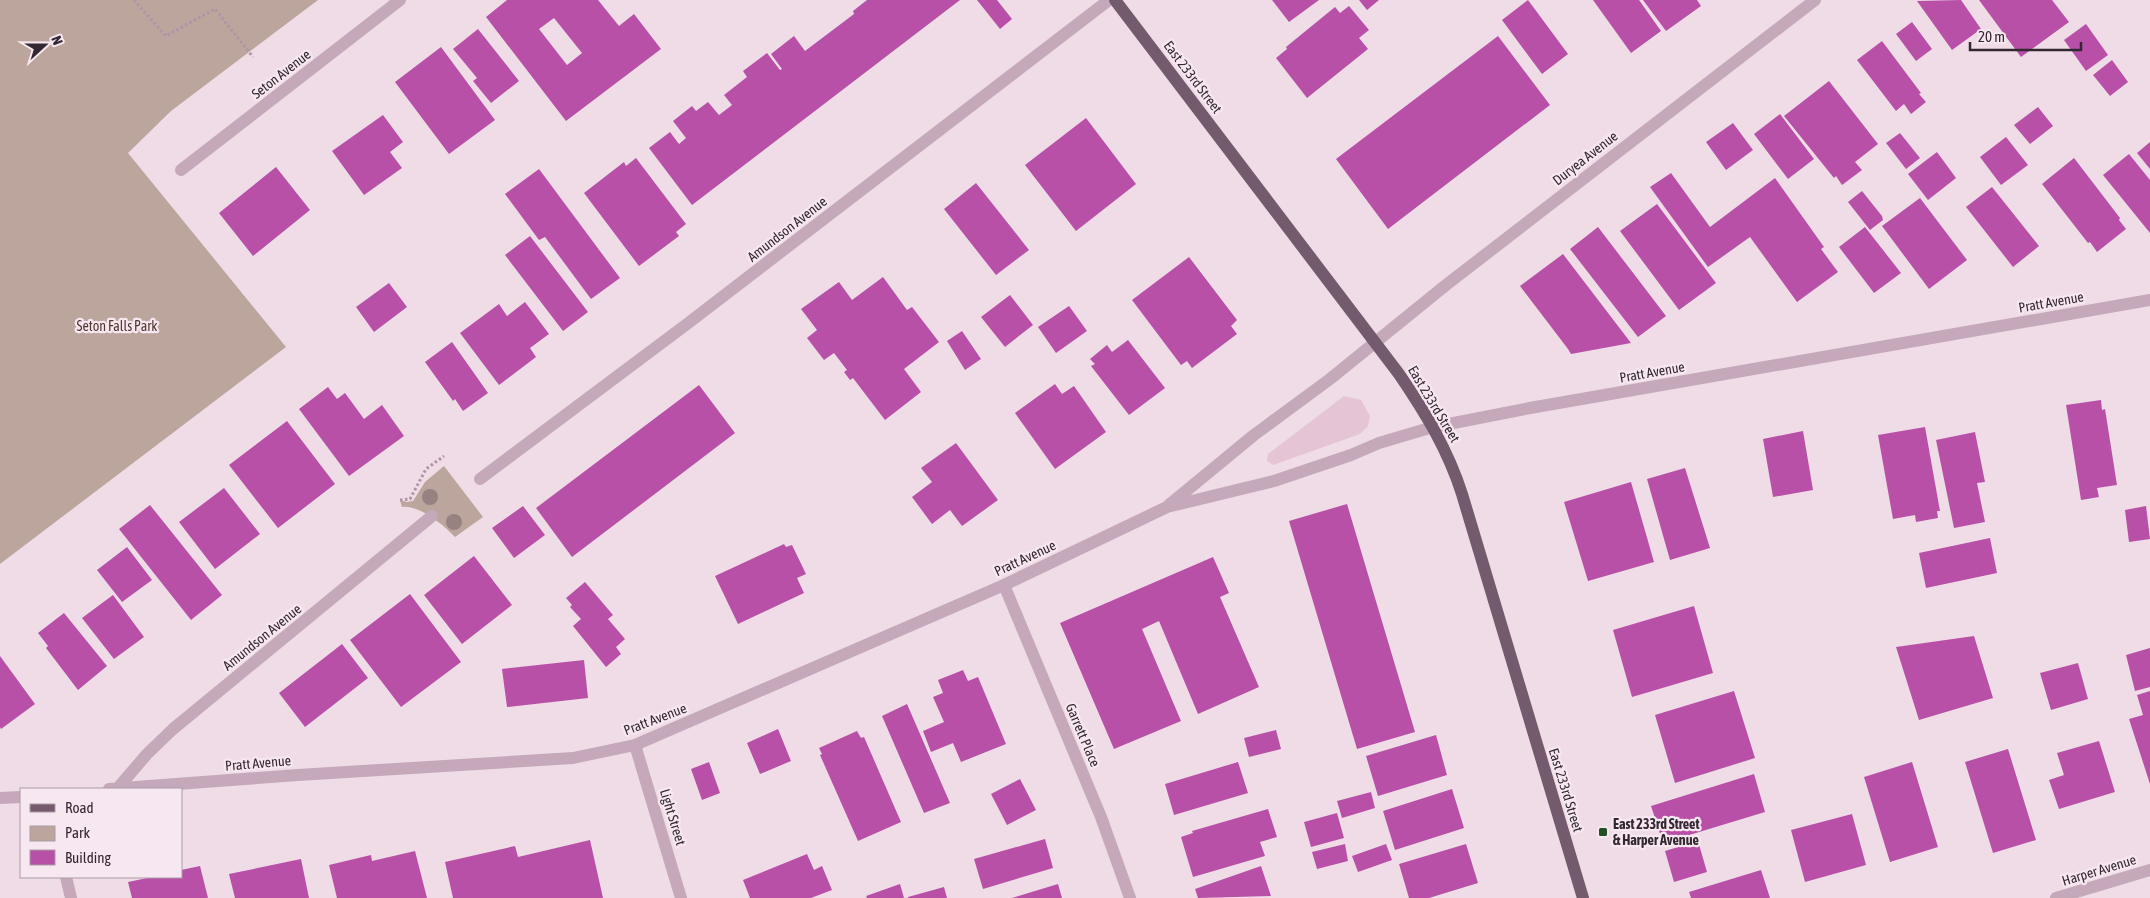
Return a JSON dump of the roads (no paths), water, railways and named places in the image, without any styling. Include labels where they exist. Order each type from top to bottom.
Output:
[{"type":"main road","name":"East 233rd Street","points":[[1115,0],[1375,342],[1412,392],[1433,427],[1452,465],[1582,898]]},
{"type":"street","name":"Seton Avenue","points":[[181,170],[400,0]]},
{"type":"street","name":"Amundson Avenue","points":[[480,479],[695,318],[1109,0]]},
{"type":"street","name":"Duryea Avenue","points":[[1375,342],[1815,0]]},
{"type":"street","name":"Pratt Avenue","points":[[126,788],[573,758],[635,745],[1004,585],[1167,507],[1274,481],[1351,455],[1379,443],[1433,427],[1828,355],[2150,300]]},
{"type":"street","name":"Pratt Avenue","points":[[1167,507],[1254,435],[1375,342]]},
{"type":"street","name":"Amundson Avenue","points":[[114,788],[173,729],[432,516]]},
{"type":"street","name":"Garrett Place","points":[[1004,585],[1101,817],[1130,898]]},
{"type":"street","name":"Light Street","points":[[635,745],[681,898]]},
{"type":"street","points":[[0,798],[20,797]]},
{"type":"street","name":"Harper Avenue","points":[[2056,898],[2150,870]]},
{"type":"street","points":[[66,878],[71,898]]},
{"type":"place","name":"East 233rd Street & Harper Avenue","points":[[1603,832]]},
{"type":"park label","name":"Seton Falls Park","points":[[117,326]]}]
